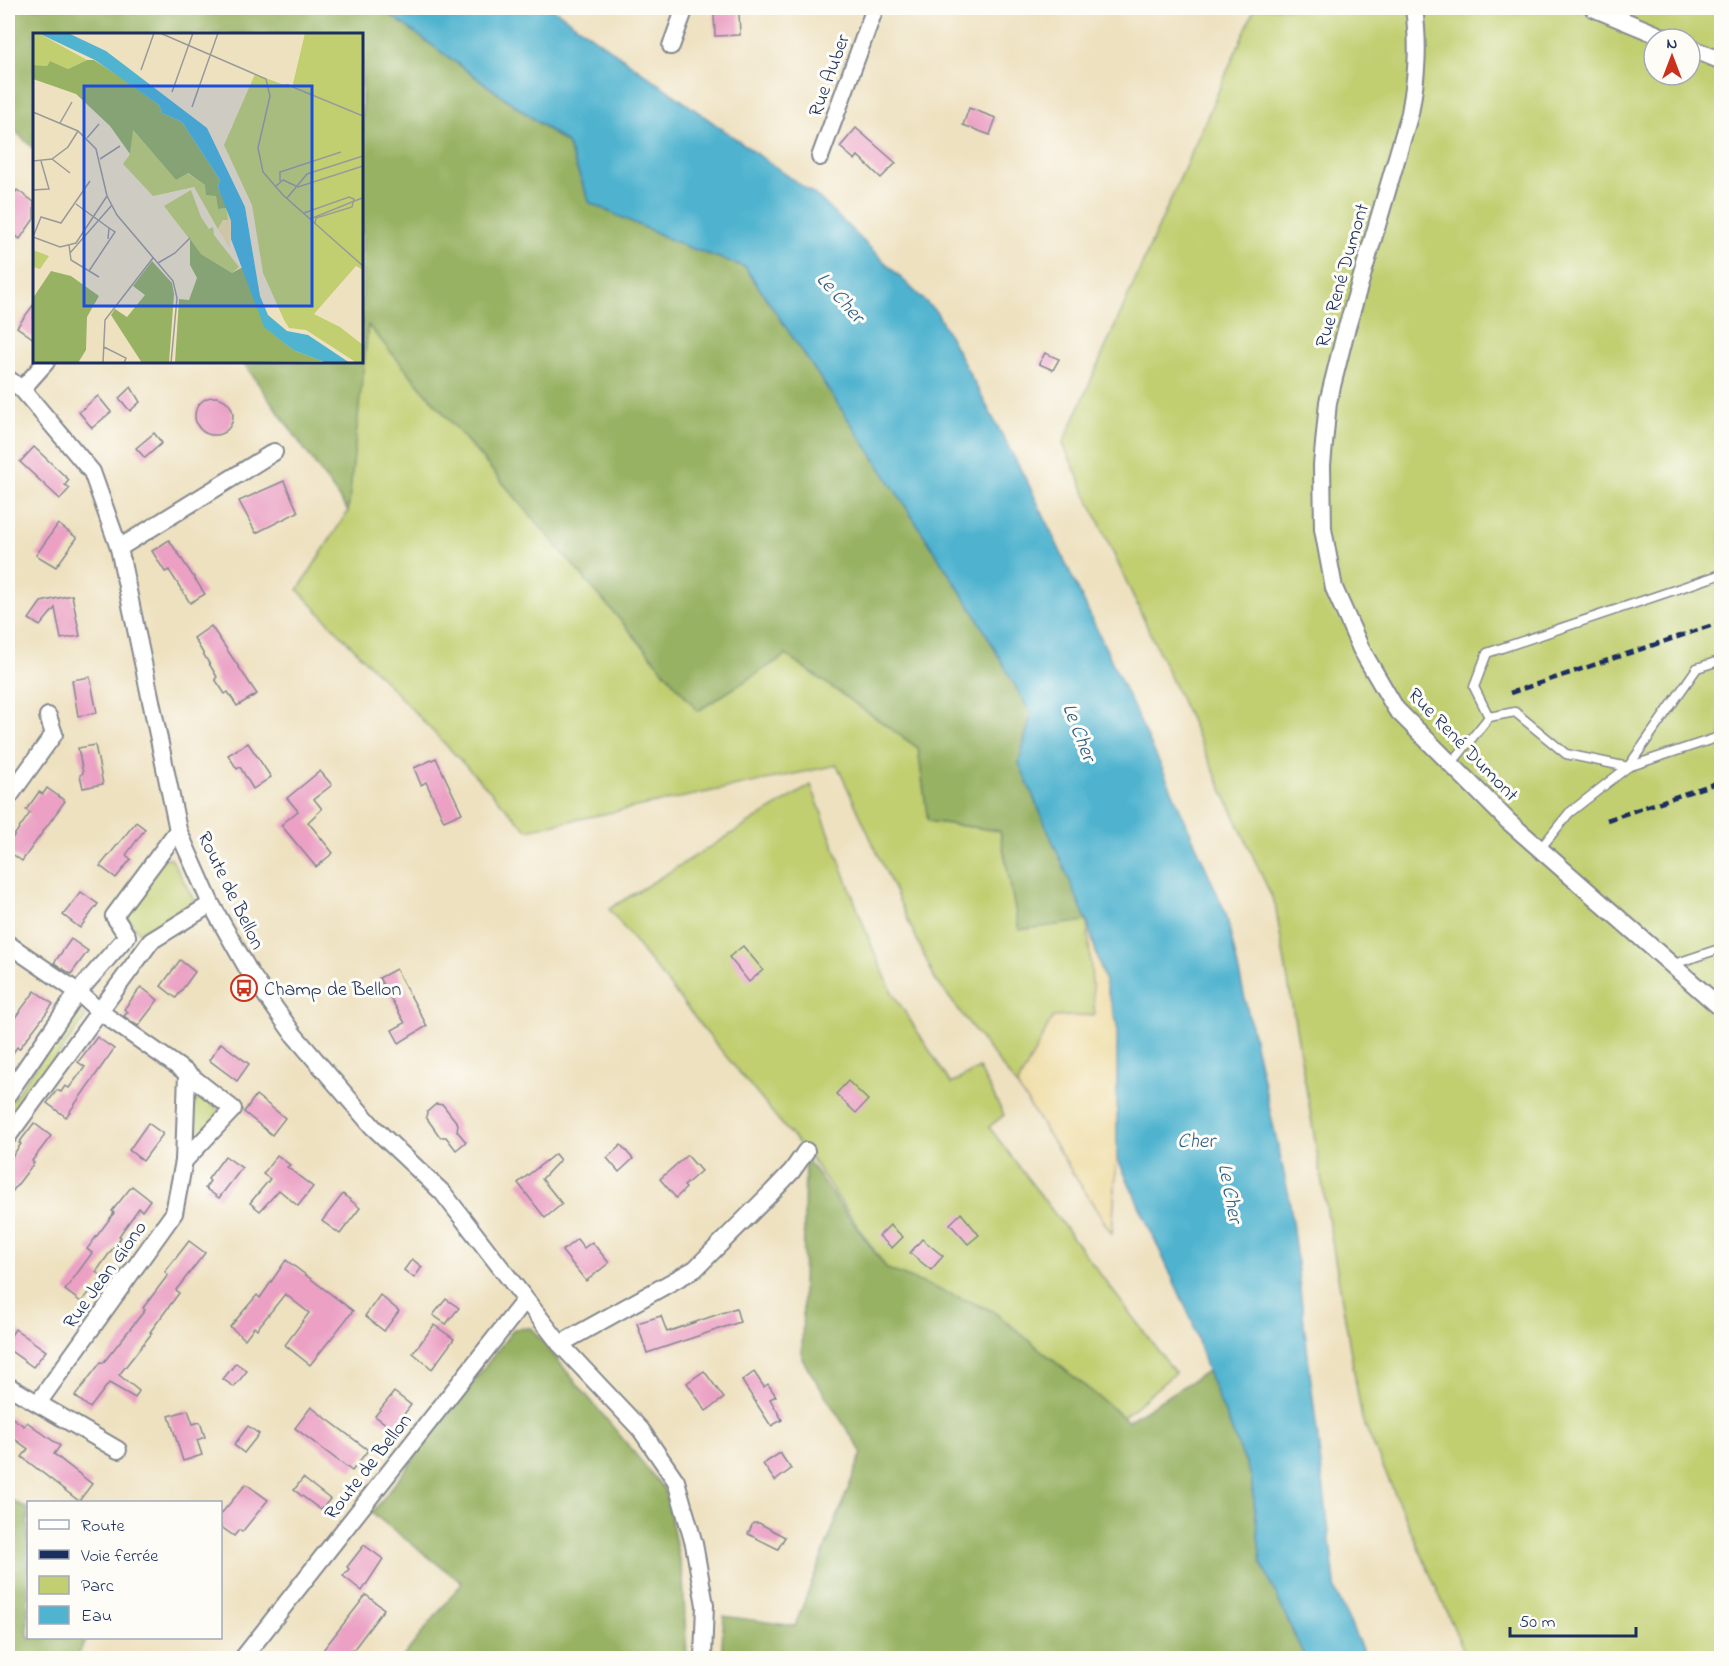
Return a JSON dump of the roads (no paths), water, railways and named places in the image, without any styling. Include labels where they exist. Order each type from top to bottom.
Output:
[{"type":"street","points":[[671,46],[685,8]]},
{"type":"street","name":"Rue Auber","points":[[820,158],[874,8]]},
{"type":"street","name":"Rue René Dumont","points":[[1414,8],[1418,39],[1417,76],[1410,113],[1345,334],[1328,402],[1322,465],[1323,529],[1334,588],[1361,649],[1396,709],[1508,821],[1671,965],[1720,1004]]},
{"type":"street","points":[[1593,8],[1642,28]]},
{"type":"street","points":[[1702,53],[1722,61]]},
{"type":"street","points":[[22,389],[45,363]]},
{"type":"street","name":"Route de Bellon","points":[[8,378],[22,389],[92,472],[119,548],[178,830],[211,904],[250,973],[294,1035],[372,1127],[443,1193],[560,1344],[641,1430],[676,1481],[694,1544],[705,1605],[703,1659]]},
{"type":"street","points":[[119,548],[274,452]]},
{"type":"street","points":[[8,798],[54,734],[48,716]]},
{"type":"street","points":[[144,950],[127,936],[114,916],[178,830]]},
{"type":"street","points":[[8,1136],[151,942],[211,904]]},
{"type":"street","points":[[8,1094],[78,992],[127,936]]},
{"type":"street","points":[[8,944],[78,992],[99,1011],[187,1073],[233,1109],[184,1161]]},
{"type":"street","name":"Rue Jean Giono","points":[[38,1403],[174,1213],[184,1161],[187,1073]]},
{"type":"street","points":[[560,1344],[695,1269],[772,1192],[806,1151]]},
{"type":"street","name":"Route de Bellon","points":[[243,1659],[525,1299]]},
{"type":"street","points":[[8,1386],[118,1450]]},
{"type":"lane","points":[[1489,717],[1474,687],[1487,652],[1722,574]]},
{"type":"lane","points":[[1540,849],[1569,813],[1628,767],[1697,668],[1722,660]]},
{"type":"lane","points":[[1451,764],[1489,717],[1515,712],[1566,754],[1628,767],[1722,736]]},
{"type":"lane","points":[[1671,965],[1722,948]]},
{"type":"water","name":"Cher","points":[[381,8],[552,8],[819,198],[937,313],[1031,489],[1167,779],[1226,914],[1289,1196],[1336,1592],[1366,1658],[1305,1658],[1261,1562],[1251,1476],[1207,1371],[1192,1321],[1117,1157],[1117,1023],[1087,921],[1019,763],[1031,714],[975,614],[871,453],[745,267],[685,246],[590,203],[567,143]]},
{"type":"railway","points":[[1510,693],[1722,622]]},
{"type":"railway","points":[[1607,820],[1722,781]]},
{"type":"place","name":"Champ de Bellon","points":[[244,988]]},
{"type":"water label","name":"Le Cher","points":[[841,297]]},
{"type":"water label","name":"Le Cher","points":[[1080,732]]},
{"type":"water label","name":"Le Cher","points":[[1231,1193]]}]
